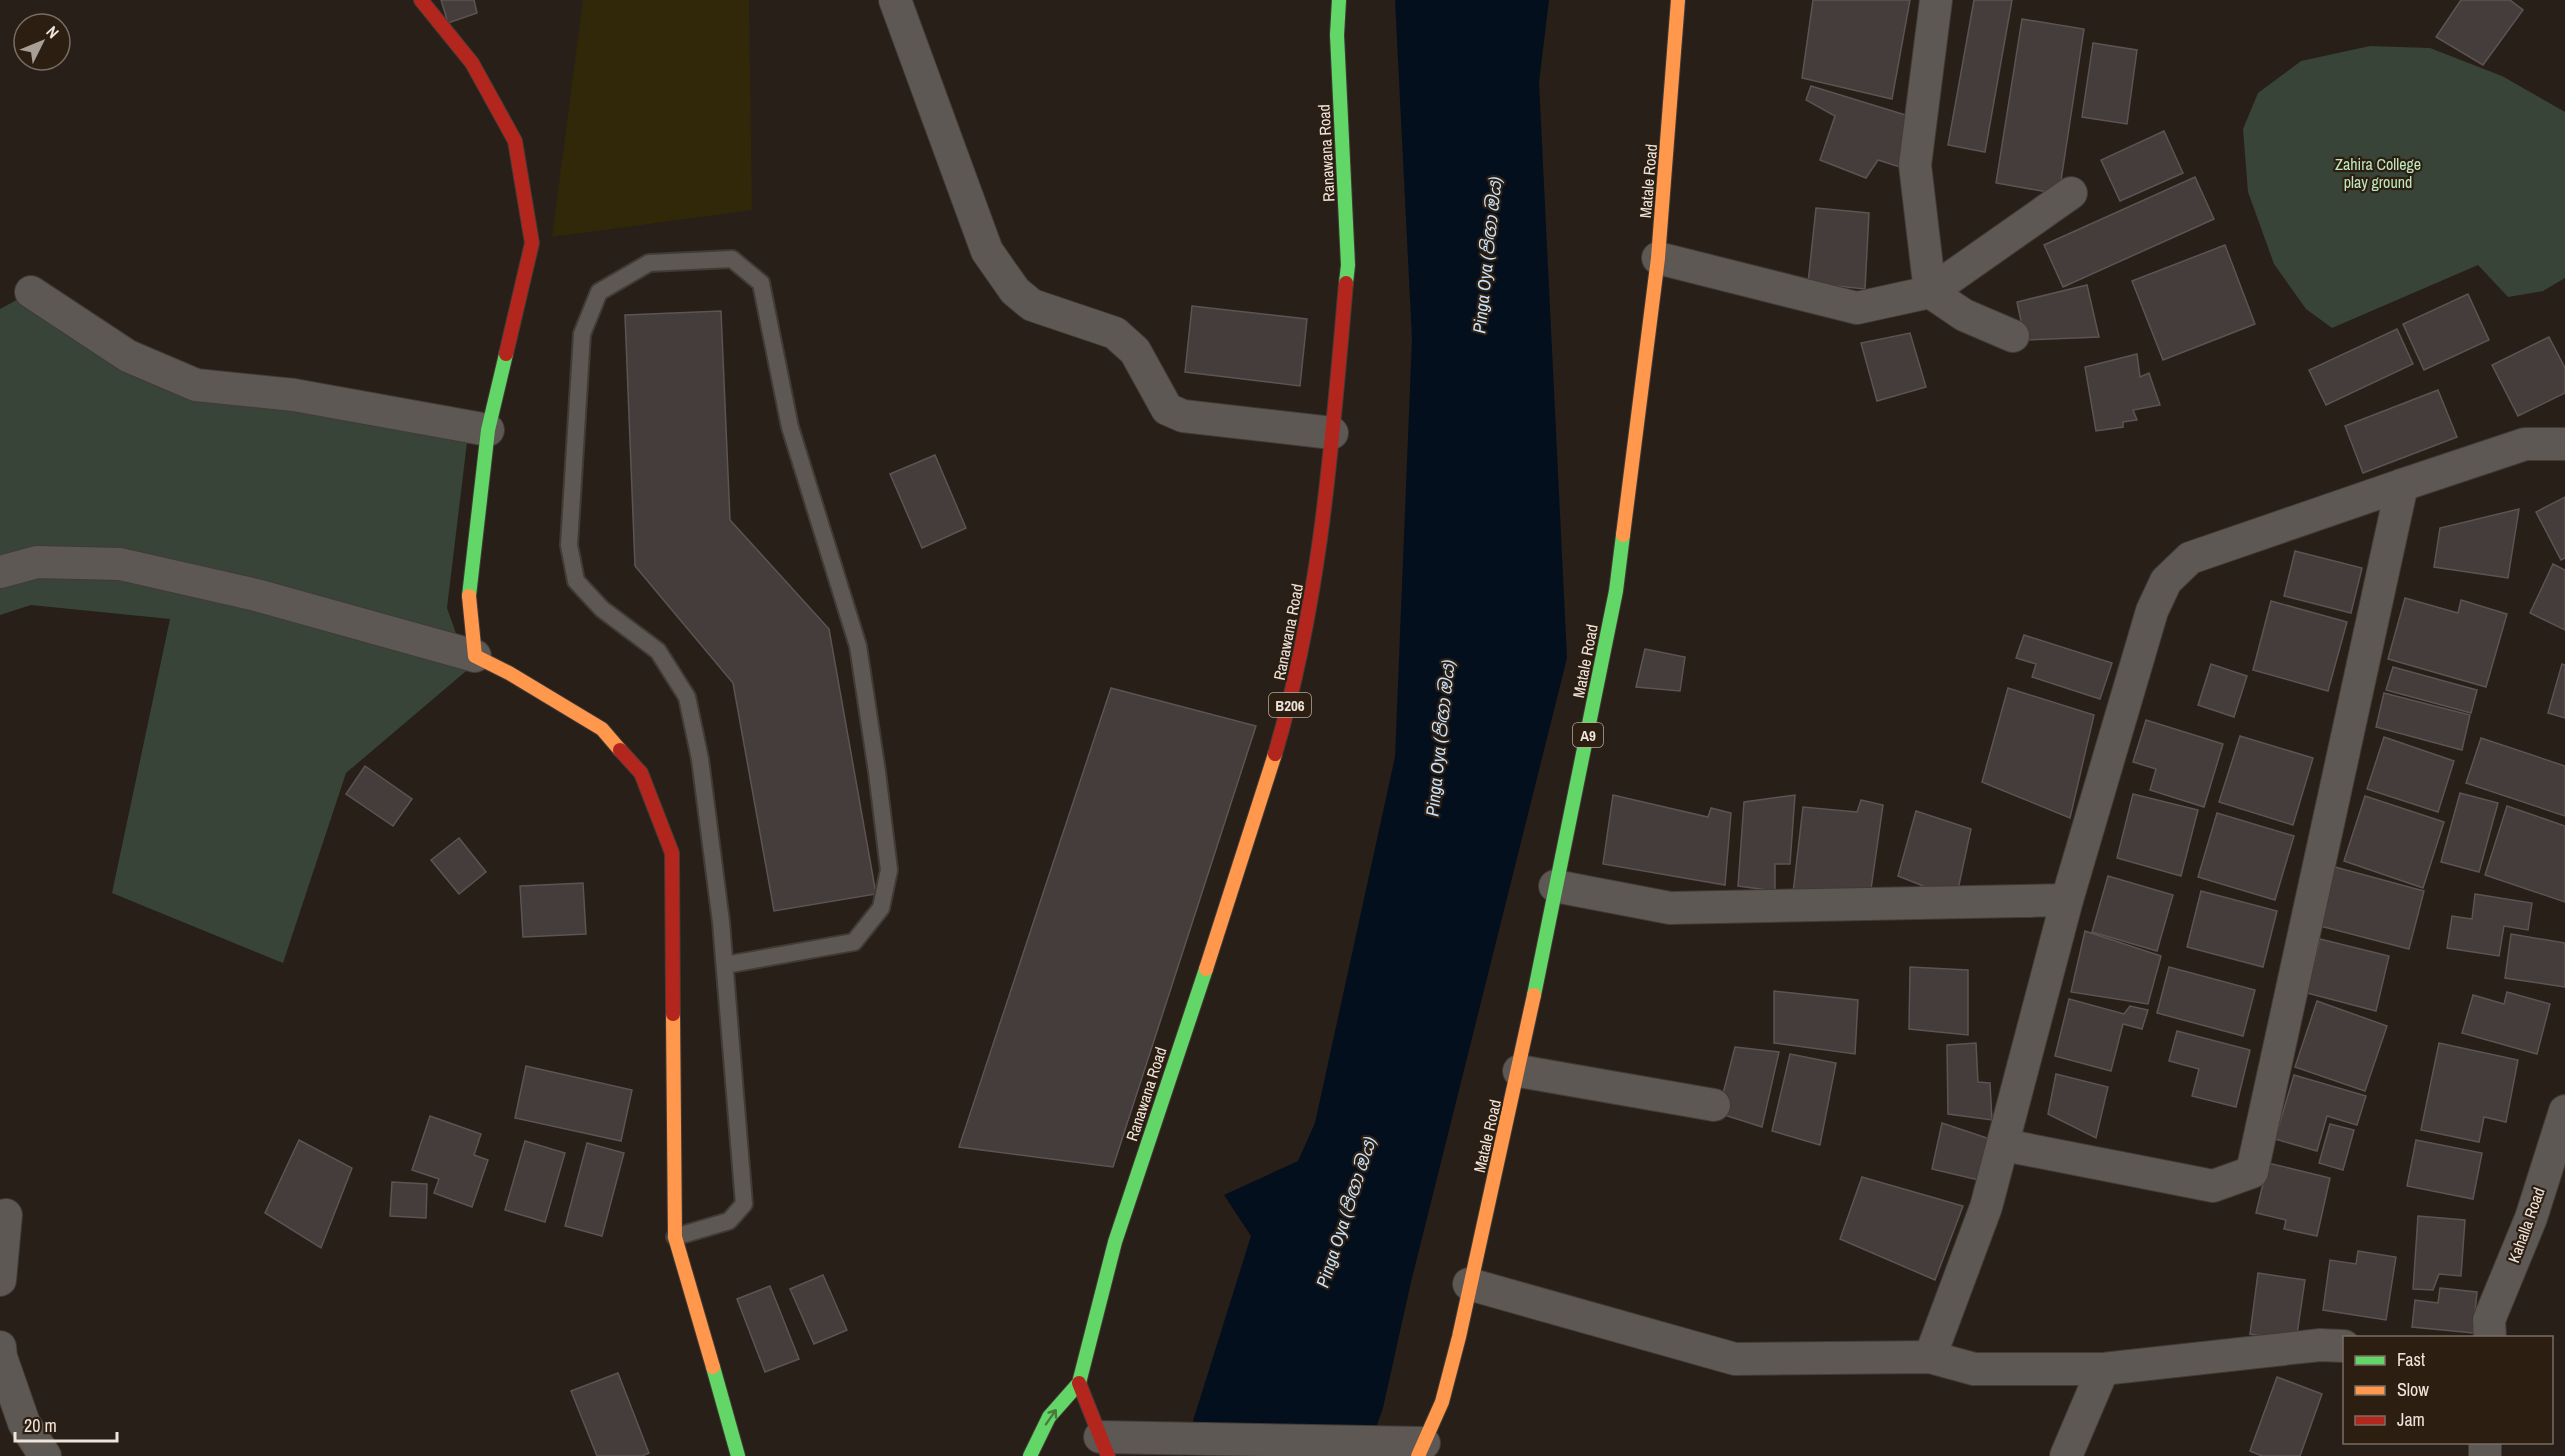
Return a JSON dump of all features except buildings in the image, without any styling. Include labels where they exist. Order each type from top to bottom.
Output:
[{"type":"main road","points":[[421,0],[472,63],[514,141],[532,243],[488,430],[468,602],[475,656],[509,673],[602,729],[641,773],[672,853],[675,1237],[738,1456]]},
{"type":"main road","name":"Ranawana Road","points":[[1079,1383],[1115,1242],[1252,832],[1288,711],[1305,640],[1325,516],[1348,265],[1337,35],[1339,0]]},
{"type":"main road","name":"Matale Road","points":[[1413,1452],[1442,1402],[1459,1337],[1469,1284],[1520,1071],[1555,886],[1589,731],[1616,591],[1658,258],[1678,0]]},
{"type":"main road","points":[[1079,1383],[1104,1447]]},
{"type":"main road","name":"B206","points":[[1030,1456],[1049,1418],[1079,1383]]},
{"type":"street","points":[[895,0],[987,252],[1015,291],[1032,305],[1115,333],[1135,351],[1167,409],[1175,413],[1184,416],[1332,433]]},
{"type":"street","points":[[1936,0],[1915,165],[1930,292],[1964,315],[2013,336]]},
{"type":"street","points":[[1658,258],[1857,308],[1930,292],[2071,193]]},
{"type":"street","points":[[31,292],[128,356],[196,385],[294,395],[488,430]]},
{"type":"street","points":[[1930,1358],[1986,1207],[2067,900],[2152,611],[2166,581],[2190,558],[2402,485],[2525,444],[2565,444]]},
{"type":"street","points":[[2004,1145],[2213,1186],[2252,1172],[2402,485]]},
{"type":"street","points":[[0,572],[37,562],[120,564],[256,595],[475,656]]},
{"type":"street","points":[[1555,886],[1670,908],[2067,900]]},
{"type":"street","points":[[1520,1071],[1714,1105]]},
{"type":"street","name":"Kahalla Road","points":[[2490,1336],[2489,1320],[2531,1218],[2565,1111]]},
{"type":"street","points":[[0,1280],[6,1215]]},
{"type":"street","points":[[1469,1284],[1735,1359],[1930,1358],[1974,1369],[2103,1369],[2320,1345],[2343,1346]]},
{"type":"street","points":[[0,1347],[1,1358],[24,1423],[45,1456]]},
{"type":"street","points":[[2066,1456],[2103,1369]]},
{"type":"street","points":[[1104,1447],[1175,1440],[1413,1452]]},
{"type":"lane","points":[[675,1237],[729,1221],[744,1204],[725,965],[700,759],[687,697],[658,651],[602,609],[576,581],[569,545],[582,334],[599,292],[649,263],[732,260],[761,283],[790,427],[858,646],[889,870],[881,908],[854,942],[725,965]]},
{"type":"green space","name":"Zahira College play ground","points":[[2370,46],[2430,48],[2502,76],[2565,112],[2565,278],[2543,291],[2508,297],[2478,265],[2332,328],[2306,309],[2274,264],[2248,192],[2243,129],[2258,93],[2301,61]]},
{"type":"green space","points":[[31,292],[128,356],[468,434],[447,608],[464,656],[472,666],[346,773],[283,963],[112,893],[170,619],[31,605],[0,615],[0,309]]},
{"type":"sand","points":[[583,0],[749,0],[752,210],[552,237]]},
{"type":"water","name":"Pinga Oya (පිඟා ඔය)","points":[[1395,0],[1549,0],[1539,82],[1567,658],[1411,1282],[1383,1408],[1366,1456],[1182,1456],[1251,1236],[1224,1195],[1298,1161],[1315,1123],[1395,757],[1412,339]]},
{"type":"traffic: fast","points":[[1339,0],[1337,35],[1348,265],[1346,283]]},
{"type":"traffic: fast","points":[[469,596],[488,430],[506,354]]},
{"type":"traffic: fast","points":[[1534,995],[1616,591],[1623,535]]},
{"type":"traffic: fast","points":[[1030,1456],[1049,1417],[1079,1383],[1115,1242],[1206,969]]},
{"type":"traffic: fast","points":[[713,1367],[738,1456]]},
{"type":"traffic: slow","points":[[1623,535],[1658,258],[1678,0]]},
{"type":"traffic: slow","points":[[469,596],[475,656],[509,673],[602,729],[620,750]]},
{"type":"traffic: slow","points":[[1206,969],[1275,754]]},
{"type":"traffic: slow","points":[[1418,1456],[1442,1402],[1459,1337],[1534,995]]},
{"type":"traffic: slow","points":[[673,1014],[675,1237],[713,1367]]},
{"type":"traffic: jam","points":[[421,0],[472,63],[515,141],[532,243],[506,354]]},
{"type":"traffic: jam","points":[[1275,754],[1304,638],[1314,579],[1330,461],[1346,283]]},
{"type":"traffic: jam","points":[[620,750],[641,773],[672,853],[673,1014]]},
{"type":"traffic: jam","points":[[1079,1383],[1108,1456]]}]
